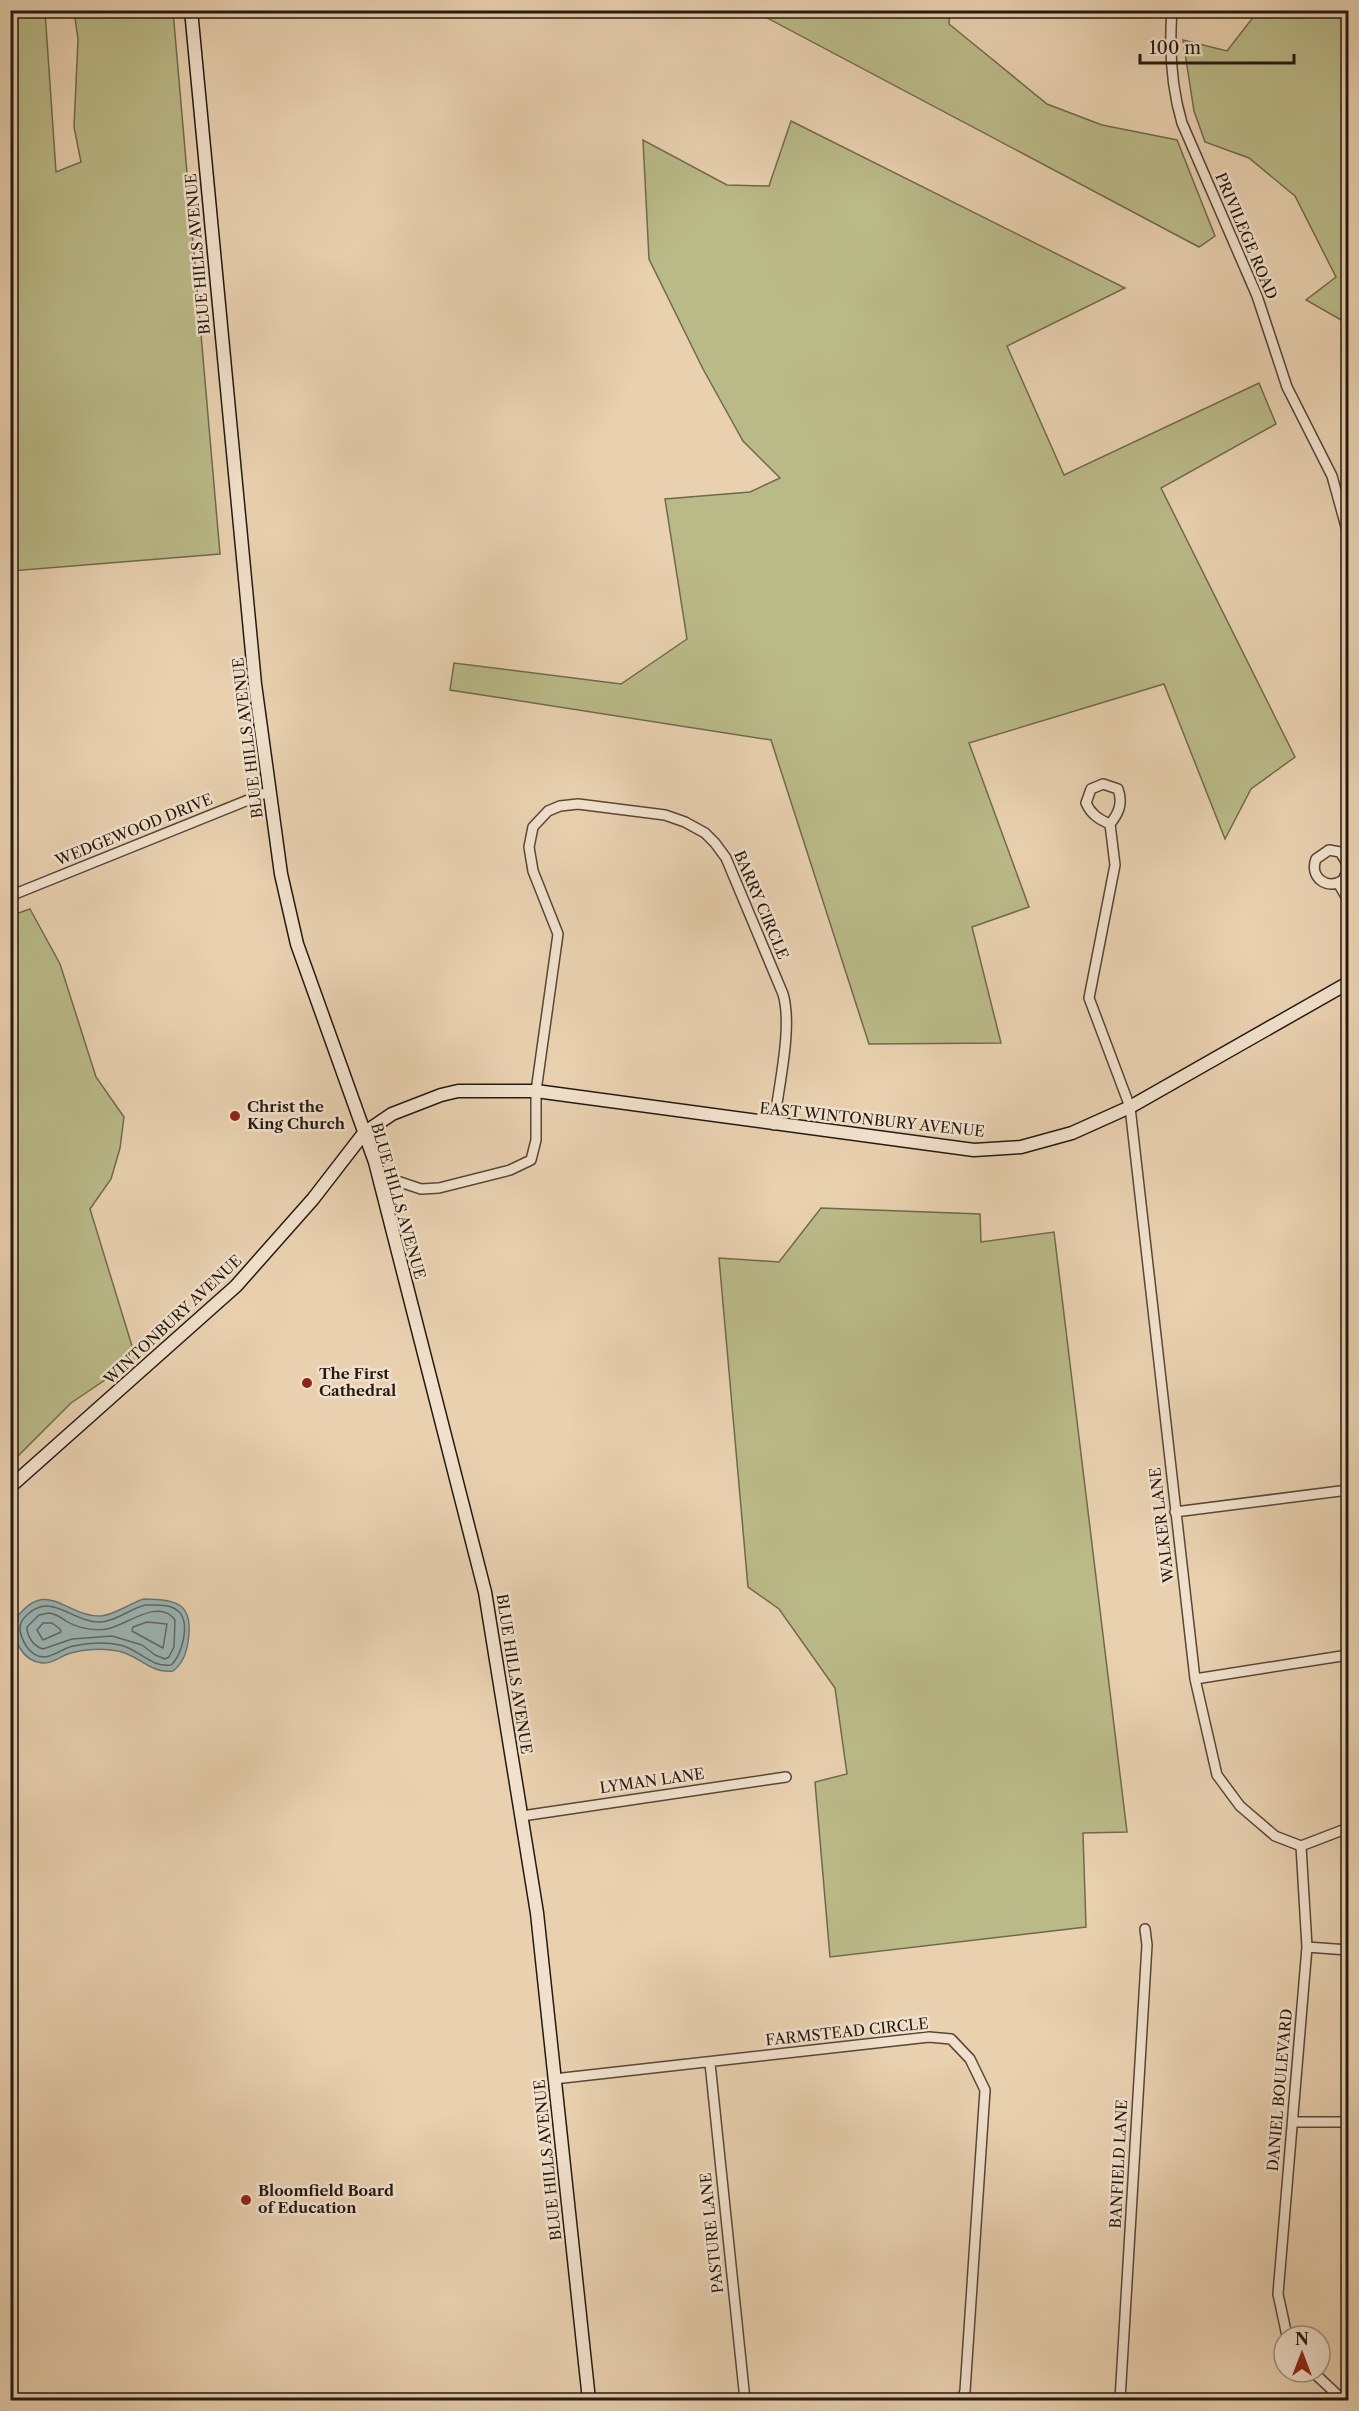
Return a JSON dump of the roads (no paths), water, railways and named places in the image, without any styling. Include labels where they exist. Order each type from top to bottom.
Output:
[{"type":"main road","name":"BLUE HILLS AVENUE","points":[[191,10],[253,661],[268,792],[281,874],[297,944],[379,1180],[485,1592],[537,1913],[589,2400]]},
{"type":"main road","name":"EAST WINTONBURY AVENUE","points":[[364,1133],[392,1114],[441,1095],[458,1091],[536,1091],[774,1125],[974,1150],[1021,1147],[1072,1133],[1130,1107],[1348,983]]},
{"type":"main road","name":"WINTONBURY AVENUE","points":[[10,1487],[236,1286],[313,1199],[364,1133]]},
{"type":"street","name":"PRIVILEGE ROAD","points":[[1172,10],[1171,61],[1176,101],[1182,123],[1257,296],[1287,387],[1332,476],[1348,534]]},
{"type":"street","points":[[1103,784],[1118,789],[1121,798],[1117,813],[1110,824],[1095,817],[1089,811],[1086,802],[1091,789],[1103,784]]},
{"type":"street","name":"WEDGEWOOD DRIVE","points":[[10,896],[268,792]]},
{"type":"street","name":"BARRY CIRCLE","points":[[379,1180],[400,1182],[427,1189],[490,1175],[524,1165],[531,1160],[535,1149],[536,1091],[558,934],[530,862],[529,847],[533,827],[548,811],[573,804],[665,815],[698,829],[716,843],[723,853],[783,994],[787,1018],[774,1125]]},
{"type":"street","name":"WALKER LANE","points":[[1110,824],[1115,865],[1089,998],[1130,1107],[1195,1679],[1217,1775],[1239,1806],[1275,1836],[1301,1846]]},
{"type":"street","points":[[1335,850],[1344,856],[1348,867],[1346,876],[1338,884],[1328,885],[1318,879],[1314,869],[1316,859],[1324,852],[1335,850]]},
{"type":"street","points":[[1338,884],[1348,900]]},
{"type":"street","points":[[1175,1512],[1348,1490]]},
{"type":"street","points":[[1195,1679],[1348,1655]]},
{"type":"street","name":"LYMAN LANE","points":[[522,1816],[786,1777]]},
{"type":"street","points":[[1301,1846],[1348,1828]]},
{"type":"street","name":"DANIEL BOULEVARD","points":[[1284,2324],[1278,2295],[1307,1947],[1301,1846]]},
{"type":"street","name":"BANFIELD LANE","points":[[1120,2400],[1147,1945],[1145,1929]]},
{"type":"street","points":[[1307,1947],[1348,1950]]},
{"type":"street","name":"FARMSTEAD CIRCLE","points":[[554,2079],[929,2037],[951,2039],[970,2059],[985,2090],[965,2391],[962,2400]]},
{"type":"street","name":"PASTURE LANE","points":[[710,2063],[745,2400]]},
{"type":"street","points":[[1293,2122],[1348,2122]]},
{"type":"street","points":[[1326,2384],[1343,2400]]},
{"type":"water","points":[[46,1599],[88,1615],[101,1616],[144,1599],[166,1600],[181,1606],[186,1612],[189,1629],[187,1646],[182,1661],[173,1671],[158,1670],[125,1653],[106,1650],[80,1651],[42,1663],[24,1654],[17,1642],[14,1621],[36,1601]]},
{"type":"place","name":"Christ the King Church","points":[[235,1116]]},
{"type":"place","name":"The First Cathedral","points":[[307,1383]]},
{"type":"place","name":"Bloomfield Board of Education","points":[[246,2200]]}]
